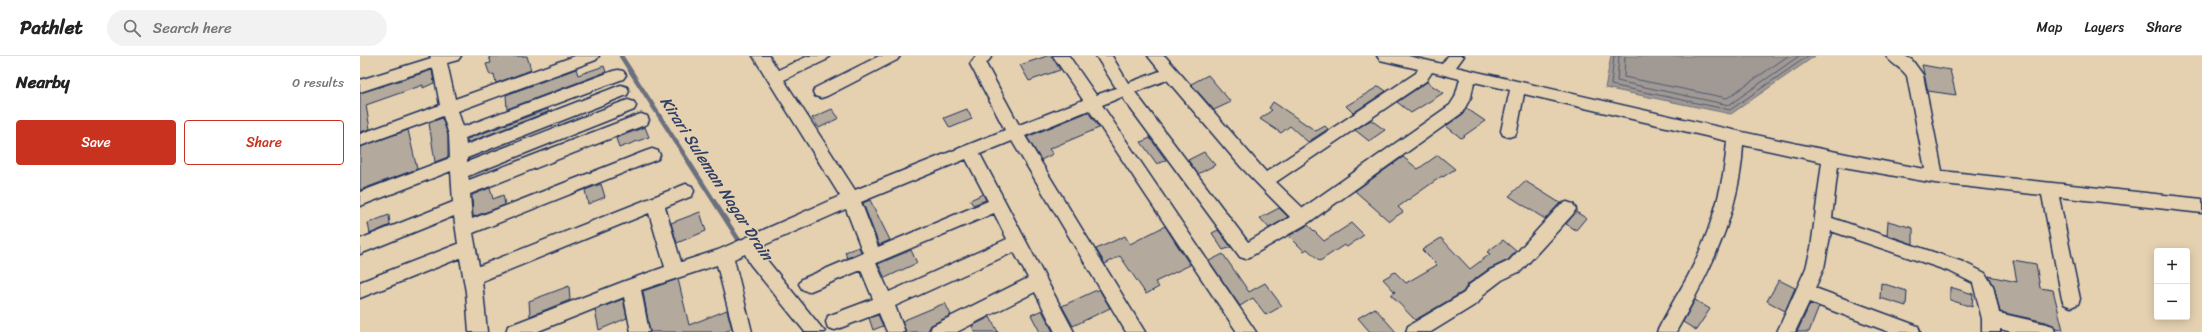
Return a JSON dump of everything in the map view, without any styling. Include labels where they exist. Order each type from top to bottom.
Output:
[{"type":"street","points":[[360,140],[591,56]]},
{"type":"street","points":[[761,56],[851,199],[883,303],[896,332]]},
{"type":"street","points":[[774,78],[821,56]]},
{"type":"street","points":[[821,92],[892,56]]},
{"type":"street","points":[[984,56],[978,64],[1014,132],[1136,332]]},
{"type":"street","points":[[1061,56],[1246,332]]},
{"type":"street","points":[[1104,56],[1125,90],[1246,252],[1302,218],[1456,109],[1463,97],[1468,76]]},
{"type":"street","points":[[1156,56],[1169,73],[1265,181],[1302,218]]},
{"type":"street","points":[[1385,56],[1445,71],[1831,158],[1935,177],[2202,206]]},
{"type":"street","points":[[1445,71],[1456,56]]},
{"type":"street","points":[[1894,56],[1907,64],[1915,75],[1935,177]]},
{"type":"street","points":[[360,86],[444,58],[449,108],[457,135],[466,248],[472,277],[478,332]]},
{"type":"street","points":[[1265,181],[1421,77],[1428,67]]},
{"type":"street","points":[[515,332],[543,327],[631,286],[739,249],[851,199],[1014,132],[1169,73]]},
{"type":"street","points":[[457,135],[619,83],[459,162]]},
{"type":"street","points":[[1509,132],[1518,87]]},
{"type":"street","points":[[360,199],[459,162],[628,106]]},
{"type":"street","points":[[360,247],[462,198],[641,120]]},
{"type":"street","points":[[1666,332],[1700,272],[1723,214],[1730,188],[1735,137]]},
{"type":"street","points":[[970,151],[1065,332]]},
{"type":"street","points":[[464,229],[652,155]]},
{"type":"street","points":[[1786,332],[1815,268],[1824,222],[1831,158]]},
{"type":"street","points":[[2049,190],[2071,299]]},
{"type":"street","points":[[472,277],[686,191]]},
{"type":"street","points":[[655,203],[675,271]]},
{"type":"street","points":[[808,284],[998,204]]},
{"type":"street","points":[[1415,332],[1470,298],[1476,293],[1475,290],[1496,275],[1515,266],[1567,209]]},
{"type":"street","points":[[1824,222],[1971,273],[1979,278],[1984,286],[1991,326],[2046,332]]},
{"type":"street","points":[[835,322],[883,303],[1019,242]]},
{"type":"street","points":[[360,290],[466,248]]},
{"type":"street","points":[[739,249],[742,332]]},
{"type":"street","points":[[739,249],[756,259],[816,332]]},
{"type":"street","points":[[939,332],[1039,281]]},
{"type":"street","points":[[631,286],[640,332]]},
{"type":"street","points":[[1804,292],[1911,332]]},
{"type":"water","points":[[1611,56],[1815,56],[1731,114],[1605,88]]},
{"type":"building","points":[[489,56],[527,56],[531,70],[496,83],[494,74],[490,75],[486,64],[491,63]]},
{"type":"building","points":[[1047,56],[1052,56],[1060,70],[1029,81],[1020,65]]},
{"type":"building","points":[[1922,65],[1950,70],[1956,95],[1928,91]]},
{"type":"building","points":[[604,66],[606,72],[507,109],[506,95],[576,69],[578,75]]},
{"type":"building","points":[[432,70],[434,83],[423,88],[423,85],[366,105],[370,129],[360,132],[360,93]]},
{"type":"building","points":[[1208,75],[1231,102],[1214,110],[1191,84]]},
{"type":"building","points":[[1427,82],[1443,93],[1411,113],[1397,102]]},
{"type":"building","points":[[1379,86],[1386,91],[1353,113],[1346,106]]},
{"type":"building","points":[[1273,102],[1316,131],[1325,126],[1328,129],[1308,142],[1290,126],[1281,133],[1260,119],[1272,110],[1269,108]]},
{"type":"building","points":[[1466,108],[1485,121],[1461,138],[1446,126],[1463,114]]},
{"type":"building","points":[[548,109],[548,112],[467,143],[467,139]]},
{"type":"building","points":[[832,109],[839,118],[819,128],[812,118]]},
{"type":"building","points":[[967,109],[972,119],[950,128],[944,118]]},
{"type":"building","points":[[1088,112],[1099,128],[1049,149],[1053,154],[1041,160],[1027,137]]},
{"type":"building","points":[[442,118],[448,135],[448,157],[435,162],[429,123]]},
{"type":"building","points":[[1371,120],[1385,130],[1369,141],[1355,130]]},
{"type":"building","points":[[645,127],[649,137],[619,148],[616,138]]},
{"type":"building","points":[[408,130],[417,169],[360,190],[360,147]]},
{"type":"building","points":[[1150,138],[1166,160],[1157,164],[1141,142]]},
{"type":"building","points":[[1204,152],[1215,165],[1198,174],[1188,160]]},
{"type":"building","points":[[1438,155],[1455,169],[1443,177],[1442,176],[1398,207],[1403,212],[1389,221],[1355,191],[1403,157],[1418,169]]},
{"type":"building","points":[[1525,181],[1560,203],[1545,219],[1509,196]]},
{"type":"building","points":[[601,184],[605,197],[588,204],[585,190]]},
{"type":"building","points":[[490,188],[493,199],[503,195],[505,205],[473,217],[472,195]]},
{"type":"building","points":[[983,194],[986,200],[973,205],[970,200]]},
{"type":"building","points":[[870,200],[890,240],[879,245],[863,203]]},
{"type":"building","points":[[1279,208],[1288,217],[1269,228],[1260,218]]},
{"type":"building","points":[[700,212],[706,231],[677,243],[671,223]]},
{"type":"building","points":[[1576,212],[1586,218],[1576,230],[1566,224]]},
{"type":"building","points":[[389,215],[390,225],[370,234],[368,223]]},
{"type":"building","points":[[1888,221],[1913,228],[1913,244],[1887,235]]},
{"type":"building","points":[[1352,223],[1364,235],[1347,247],[1344,245],[1320,261],[1307,249],[1304,251],[1289,236],[1308,225],[1324,241]]},
{"type":"building","points":[[1165,226],[1190,265],[1155,282],[1159,287],[1146,294],[1120,256],[1105,264],[1096,249],[1125,236],[1130,244]]},
{"type":"building","points":[[1218,230],[1231,247],[1223,250],[1212,233]]},
{"type":"building","points":[[1441,238],[1470,269],[1490,254],[1487,252],[1503,240],[1516,251],[1508,260],[1489,269],[1468,284],[1463,292],[1415,320],[1391,295],[1395,292],[1383,279],[1395,272],[1406,283],[1437,265],[1422,250]]},
{"type":"building","points":[[859,247],[861,252],[847,258],[845,252]]},
{"type":"building","points":[[911,250],[917,263],[885,278],[878,264]]},
{"type":"building","points":[[1223,254],[1249,292],[1265,283],[1282,306],[1266,315],[1253,298],[1240,306],[1209,261]]},
{"type":"building","points":[[2013,260],[2036,264],[2040,288],[2053,290],[2063,330],[2055,329],[2053,325],[2046,322],[2000,312],[1994,286],[1989,276],[2017,282]]},
{"type":"building","points":[[678,279],[689,325],[727,310],[732,329],[724,332],[650,332],[643,291]]},
{"type":"building","points":[[1779,280],[1795,288],[1785,311],[1767,301]]},
{"type":"building","points":[[1881,283],[1907,291],[1906,306],[1880,298]]},
{"type":"building","points":[[569,286],[570,300],[530,316],[529,301]]},
{"type":"building","points":[[1950,287],[1973,294],[1972,307],[1950,300]]},
{"type":"building","points":[[1099,289],[1110,308],[1073,326],[1062,306]]},
{"type":"building","points":[[623,299],[627,318],[599,330],[595,310]]},
{"type":"building","points":[[1695,300],[1710,309],[1696,330],[1683,322]]},
{"type":"building","points":[[945,303],[951,315],[931,325],[927,332],[906,332],[902,321]]},
{"type":"building","points":[[1810,304],[1819,307],[1809,332],[1797,332]]},
{"type":"building","points":[[1375,308],[1396,332],[1370,332],[1358,318]]},
{"type":"building","points":[[1042,310],[1053,332],[1040,332],[1031,315]]},
{"type":"building","points":[[878,315],[883,326],[873,330],[869,318]]},
{"type":"building","points":[[990,317],[998,332],[975,332],[972,326]]},
{"type":"waterway","name":"Kirari Suleman Nagar Drain","points":[[621,56],[742,245]]}]
